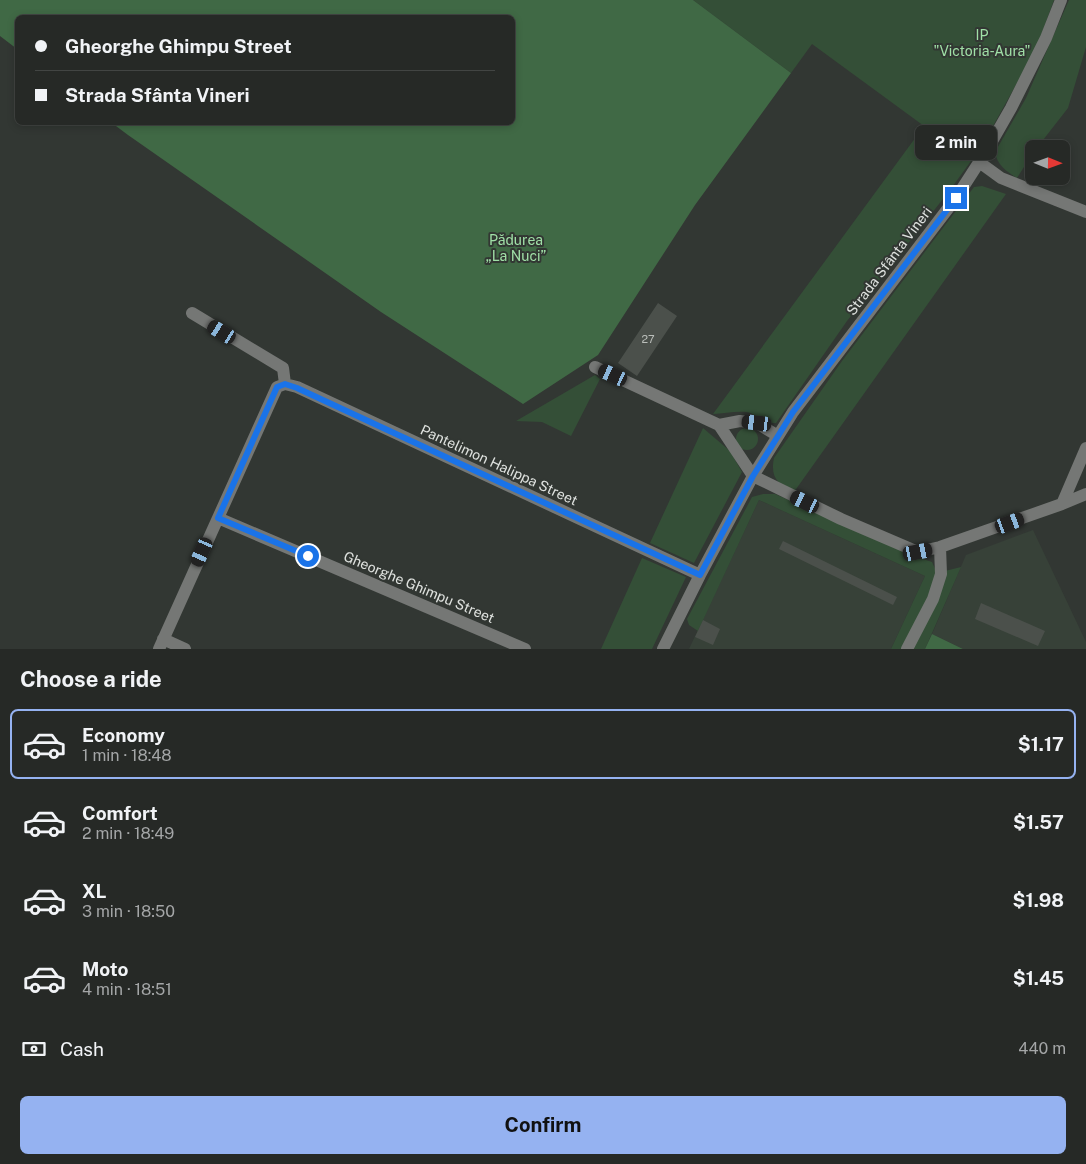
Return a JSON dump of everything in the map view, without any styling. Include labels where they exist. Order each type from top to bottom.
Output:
[{"type":"street","name":"Strada Sfânta Vineri","points":[[663,649],[753,476],[793,412],[956,198],[979,162],[1011,108],[1046,38],[1061,0]]},
{"type":"street","points":[[979,162],[1001,178],[1086,212]]},
{"type":"street","points":[[185,649],[161,644],[277,387],[285,384],[282,368],[192,313]]},
{"type":"street","points":[[595,367],[719,425],[753,476],[841,519],[918,552],[940,547],[1086,494]]},
{"type":"street","name":"Pantelimon Halippa Street","points":[[285,384],[315,396],[700,575]]},
{"type":"street","points":[[719,425],[740,421],[757,423],[778,436]]},
{"type":"street","points":[[1062,504],[1086,448]]},
{"type":"street","name":"Gheorghe Ghimpu Street","points":[[218,518],[525,649]]},
{"type":"street","points":[[907,649],[933,599],[941,574],[940,547]]},
{"type":"shaded area","points":[[759,500],[925,576],[891,649],[689,649]]},
{"type":"shaded area","points":[[1033,530],[1086,642],[1086,649],[963,649],[932,634],[966,555]]},
{"type":"green space","name":"Pădurea „La Nuci”","points":[[0,0],[693,0],[791,73],[695,205],[598,355],[523,404],[381,312],[115,125],[515,125],[515,15],[15,15],[15,47],[0,36]]},
{"type":"green space","name":"IP \"Victoria-Aura\"","points":[[693,0],[1054,0],[1036,49],[971,161],[847,321],[776,423],[766,422],[746,412],[713,414],[924,126],[812,44],[791,73]]},
{"type":"green space","points":[[1069,0],[1086,0],[1086,47],[1068,108],[1043,140],[1025,140],[1025,165],[1017,178],[1000,164],[995,152],[1026,98]]},
{"type":"green space","points":[[982,186],[1006,194],[794,492],[784,486],[774,475],[774,458],[842,361],[974,187]]},
{"type":"green space","points":[[595,375],[600,379],[571,436],[542,422],[516,421]]},
{"type":"green space","points":[[703,428],[730,451],[742,472],[694,563],[650,543]]},
{"type":"green space","points":[[743,428],[751,428],[758,435],[758,443],[751,450],[743,450],[736,443],[736,435]]},
{"type":"green space","points":[[763,494],[775,494],[932,562],[937,573],[961,567],[925,649],[891,649],[925,576],[759,500],[698,631],[689,625],[687,619],[752,497]]},
{"type":"green space","points":[[642,558],[686,577],[652,649],[601,649]]},
{"type":"green space","points":[[932,634],[963,649],[925,649]]},
{"type":"building","points":[[658,303],[677,316],[637,376],[618,363]]},
{"type":"building","points":[[783,541],[897,597],[893,605],[779,549]]},
{"type":"building","points":[[981,603],[1045,631],[1038,646],[975,619]]},
{"type":"building","points":[[703,620],[720,629],[713,645],[695,637]]},
{"type":"route","points":[[308,556],[218,518],[277,387],[285,384],[700,575],[753,476],[793,412],[956,198]]}]
